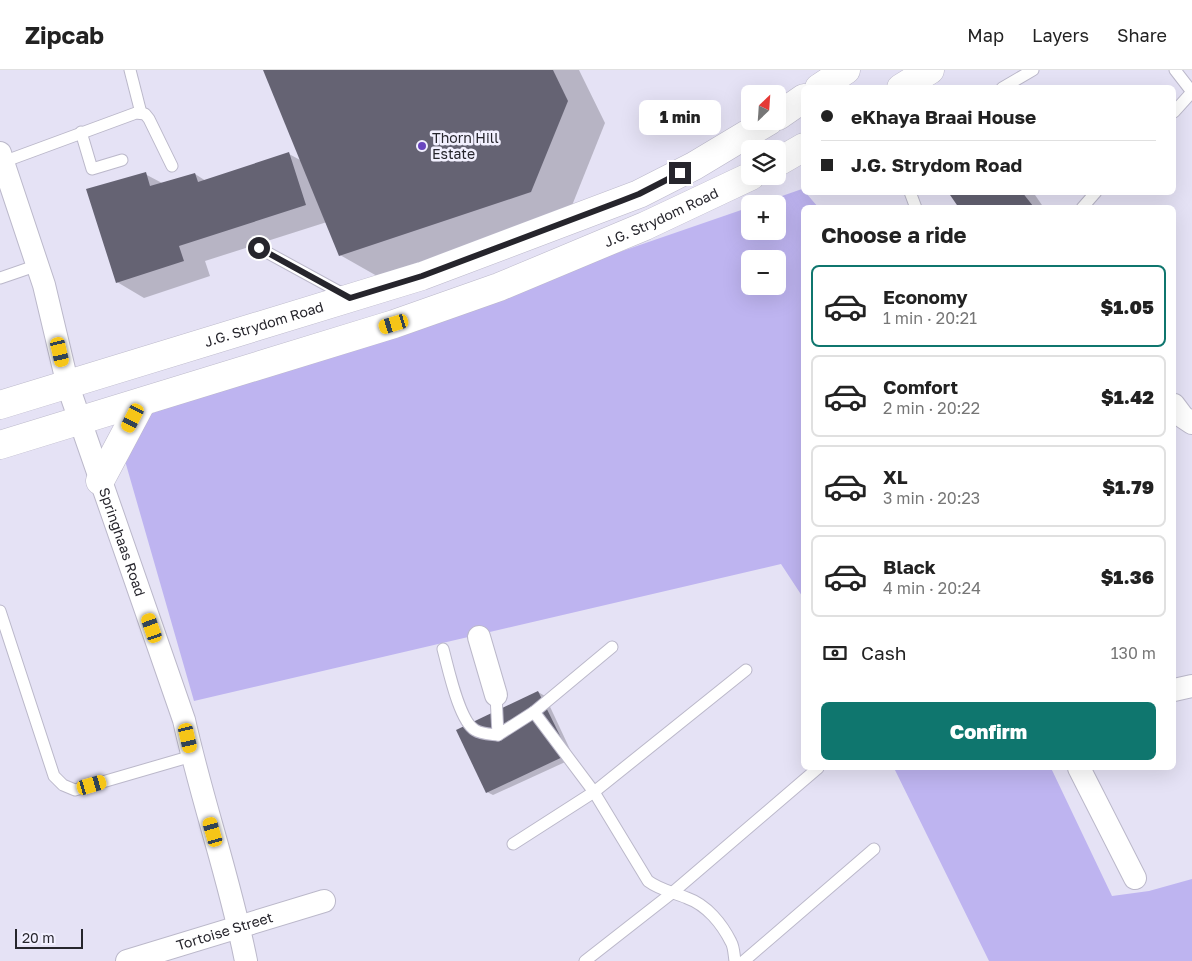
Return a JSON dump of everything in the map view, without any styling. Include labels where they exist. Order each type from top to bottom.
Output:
[{"type":"street","points":[[824,85],[846,70]]},
{"type":"street","points":[[906,85],[930,70]]},
{"type":"street","points":[[786,110],[801,100]]},
{"type":"street","name":"J.G. Strydom Road","points":[[0,405],[68,386],[422,276],[639,194],[694,166],[754,130]]},
{"type":"street","points":[[786,157],[801,149]]},
{"type":"street","name":"Springhaas Road","points":[[1,157],[44,285],[68,386],[184,720],[192,756],[239,926],[246,961]]},
{"type":"street","name":"J.G. Strydom Road","points":[[0,445],[394,324],[499,287],[645,226],[741,181]]},
{"type":"street","points":[[100,481],[142,402]]},
{"type":"street","points":[[1176,408],[1183,417],[1192,422]]},
{"type":"street","points":[[479,637],[496,696]]},
{"type":"street","points":[[1176,690],[1192,686]]},
{"type":"street","points":[[1080,770],[1135,878]]},
{"type":"street","name":"Tortoise Street","points":[[127,961],[324,901]]},
{"type":"lane","points":[[130,70],[141,113]]},
{"type":"lane","points":[[1007,85],[1033,70]]},
{"type":"lane","points":[[1175,70],[1192,92],[1176,110]]},
{"type":"lane","points":[[1,157],[81,132],[130,114],[141,113],[145,114],[149,119],[172,166]]},
{"type":"lane","points":[[81,132],[92,169],[122,160]]},
{"type":"lane","points":[[1085,205],[1093,195]]},
{"type":"lane","points":[[259,248],[350,298]]},
{"type":"lane","points":[[0,278],[38,265]]},
{"type":"lane","points":[[0,611],[5,644],[54,776],[63,785],[75,790],[192,756]]},
{"type":"lane","points":[[443,649],[466,721],[474,729],[498,735],[534,712],[612,647]]},
{"type":"lane","points":[[513,844],[594,792],[746,670]]},
{"type":"lane","points":[[496,696],[498,735]]},
{"type":"lane","points":[[534,712],[594,792],[648,881],[659,889],[672,892],[702,905],[719,924],[732,943],[735,961]]},
{"type":"lane","points":[[585,961],[672,892],[816,770]]},
{"type":"lane","points":[[744,961],[874,849]]},
{"type":"shaded area","points":[[801,189],[801,195],[808,195],[816,205],[801,205],[801,594],[781,564],[194,701],[115,426],[741,210],[741,240],[786,240],[785,195]]},
{"type":"shaded area","points":[[895,770],[1052,770],[1112,896],[1149,891],[1192,879],[1192,961],[989,961]]},
{"type":"building","name":"Thorn Hill Estate","points":[[263,70],[553,70],[568,101],[531,192],[339,256]]},
{"type":"building","points":[[289,152],[306,205],[179,246],[184,261],[116,283],[86,189],[146,172],[150,186],[195,173],[198,182]]},
{"type":"building","points":[[950,195],[1024,195],[1032,205],[957,205]]},
{"type":"building","points":[[538,691],[569,754],[486,793],[456,730]]},
{"type":"place","name":"Thorn Hill Estate","points":[[422,146]]},
{"type":"route","points":[[259,248],[350,298],[422,276],[621,201],[680,173]]}]
